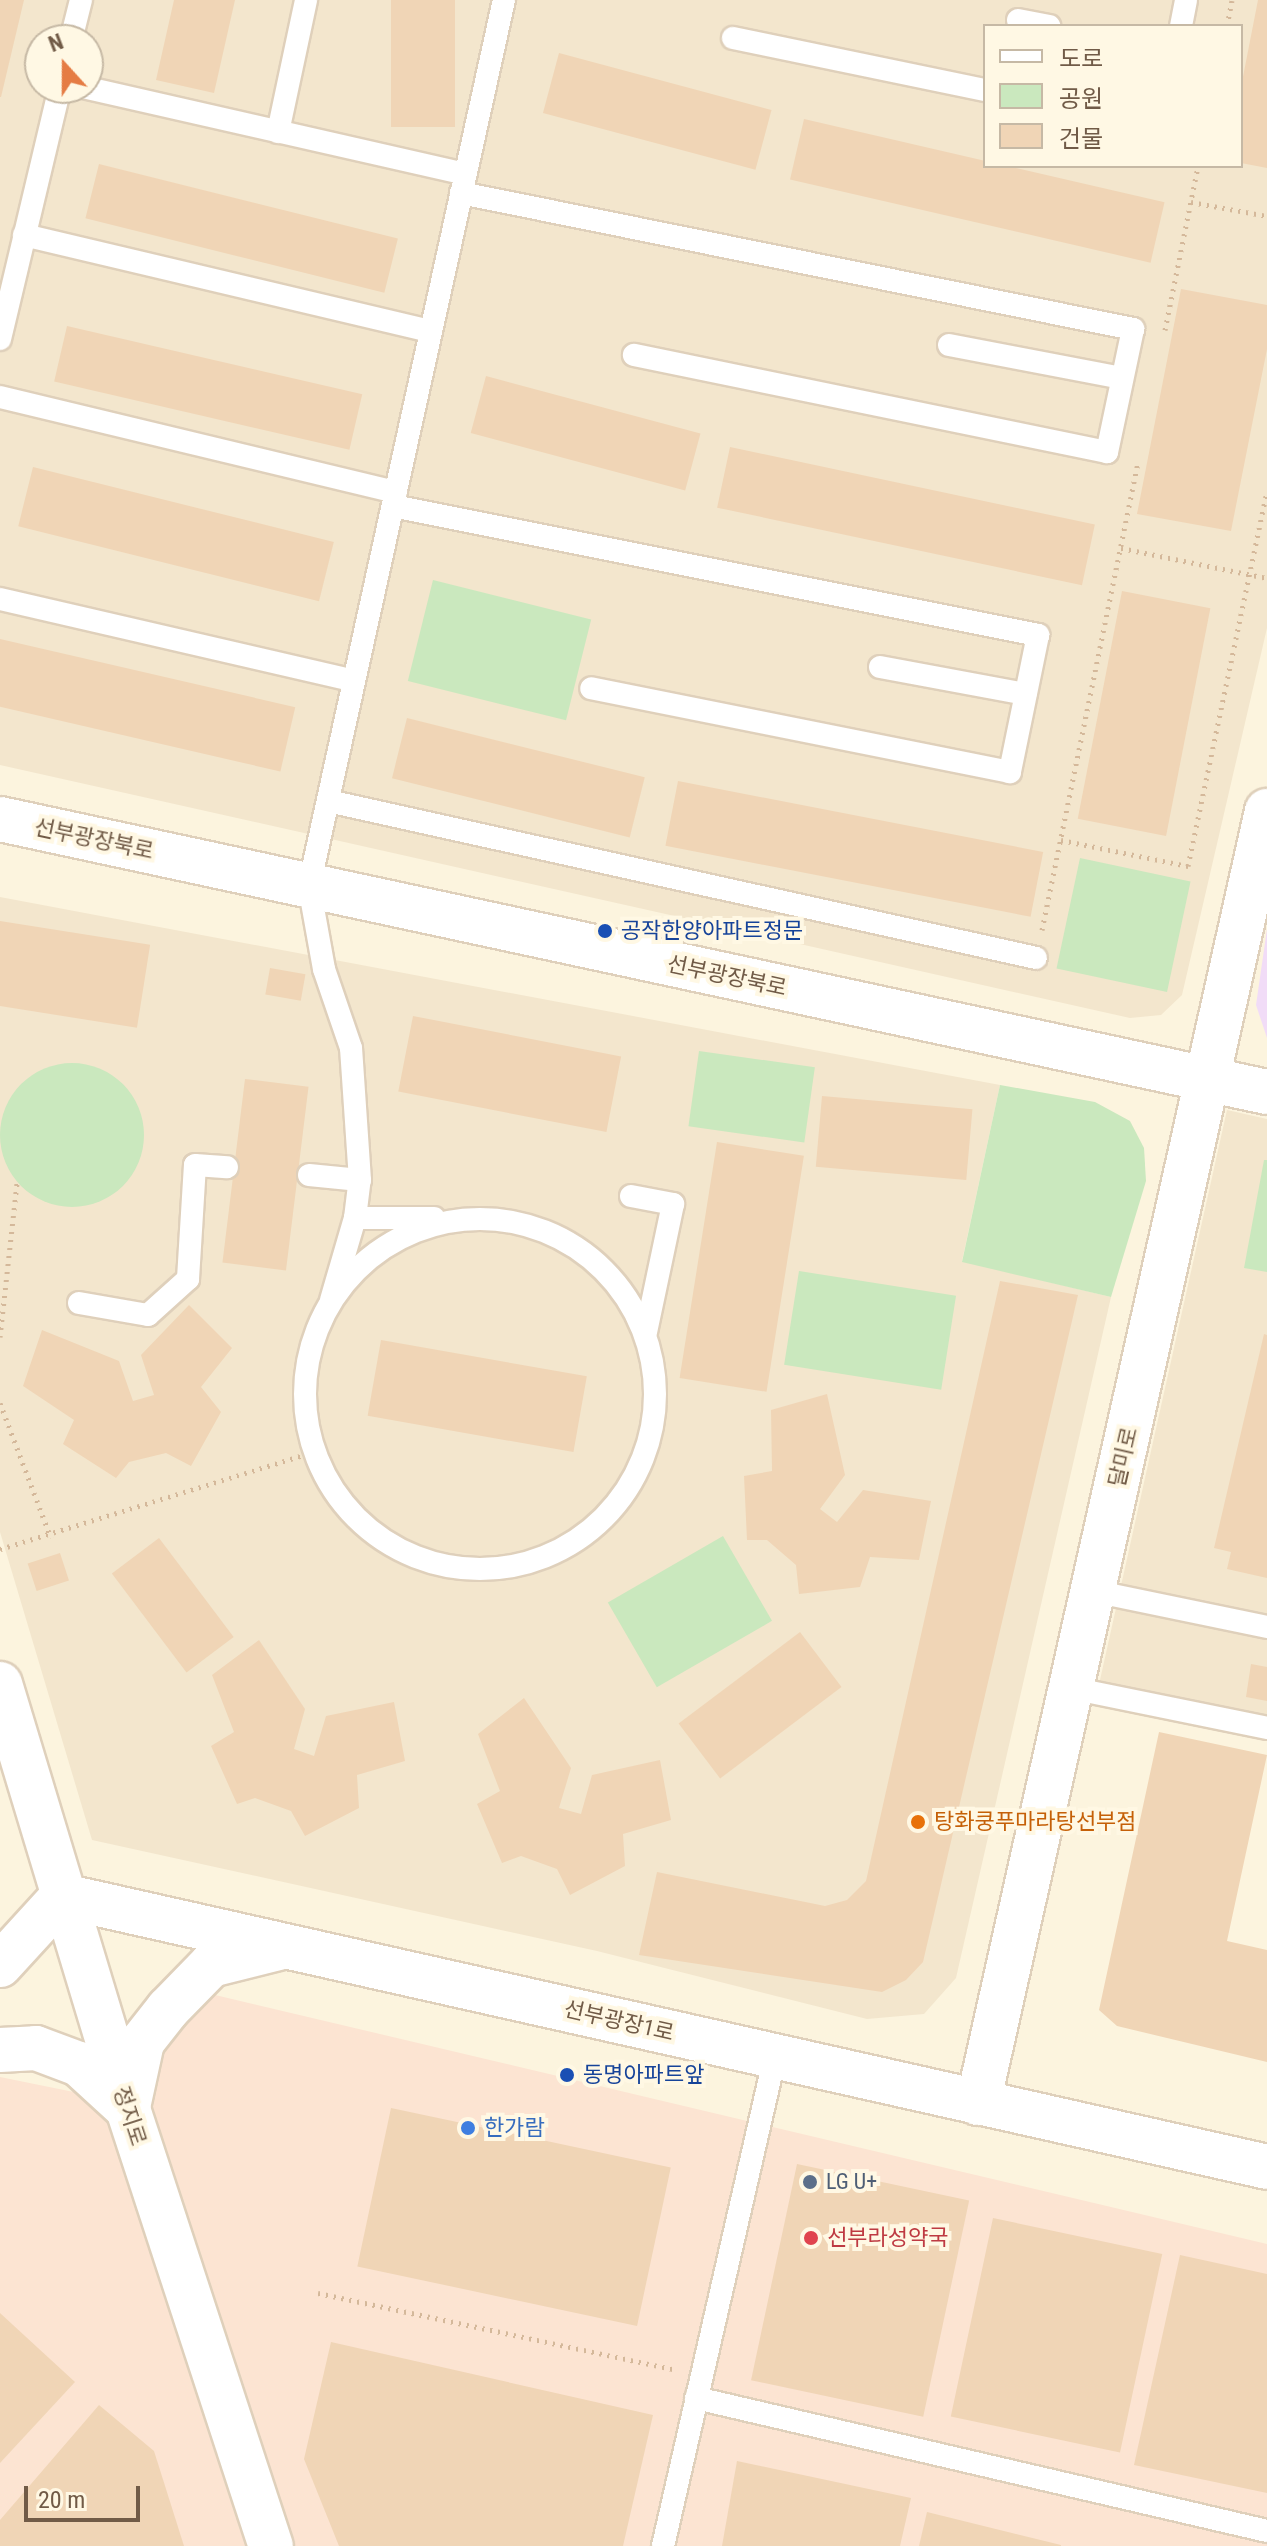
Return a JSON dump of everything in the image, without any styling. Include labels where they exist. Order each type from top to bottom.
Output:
[{"type":"street","name":"달미로","points":[[978,2103],[1267,811]]},
{"type":"street","name":"선부광장북로","points":[[0,819],[1267,1092]]},
{"type":"street","name":"정지로","points":[[0,1684],[128,2109],[271,2546]]},
{"type":"street","name":"선부광장1로","points":[[63,1896],[1267,2167]]},
{"type":"street","points":[[0,1965],[63,1896]]},
{"type":"street","points":[[128,2109],[142,2042],[200,1976],[211,1965],[284,1946]]},
{"type":"street","points":[[0,2050],[36,2048],[79,2064],[128,2109]]},
{"type":"lane","points":[[75,24],[81,0]]},
{"type":"lane","points":[[278,132],[306,0]]},
{"type":"lane","points":[[504,0],[309,886],[324,969],[351,1048],[360,1180],[355,1218],[331,1300],[309,1350],[304,1405],[314,1452],[343,1506],[384,1543],[435,1565],[489,1570],[543,1559],[591,1531],[628,1490],[650,1440],[655,1400],[646,1332],[673,1204],[631,1196]]},
{"type":"lane","points":[[1181,24],[1186,0]]},
{"type":"lane","points":[[1018,20],[1039,24]]},
{"type":"lane","points":[[733,38],[983,90]]},
{"type":"lane","points":[[104,92],[278,132],[463,184],[1133,329],[1107,452],[634,355]]},
{"type":"lane","points":[[0,339],[56,104]]},
{"type":"lane","points":[[24,235],[431,331]]},
{"type":"lane","points":[[949,345],[1122,378]]},
{"type":"lane","points":[[0,397],[394,499],[1038,635],[1010,772],[591,688]]},
{"type":"lane","points":[[0,599],[354,681]]},
{"type":"lane","points":[[880,667],[1026,694]]},
{"type":"lane","points":[[328,801],[1036,958]]},
{"type":"lane","points":[[79,1303],[148,1315],[188,1279],[195,1165],[227,1167]]},
{"type":"lane","points":[[309,1175],[360,1180]]},
{"type":"lane","points":[[355,1218],[494,1218],[543,1228],[587,1253],[622,1289],[646,1332]]},
{"type":"lane","points":[[331,1300],[361,1263],[401,1237],[446,1221],[494,1218]]},
{"type":"lane","points":[[1093,1591],[1267,1627]]},
{"type":"lane","points":[[1071,1688],[1267,1728]]},
{"type":"lane","points":[[663,2546],[775,2056]]},
{"type":"lane","points":[[696,2398],[1267,2531]]},
{"type":"path","points":[[1227,24],[1232,0]]},
{"type":"path","points":[[1164,337],[1198,168]]},
{"type":"path","points":[[1191,202],[1267,216]]},
{"type":"path","points":[[1036,958],[1139,457]]},
{"type":"path","points":[[1061,840],[1188,866],[1267,492]]},
{"type":"path","points":[[1121,548],[1267,578]]},
{"type":"path","points":[[0,1337],[17,1183]]},
{"type":"path","points":[[0,1403],[51,1538]]},
{"type":"path","points":[[0,1549],[51,1538],[314,1452]]},
{"type":"path","points":[[318,2293],[702,2375]]},
{"type":"shaded area","points":[[0,0],[1267,0],[1267,628],[1182,995],[1161,1015],[1130,1018],[0,765]]},
{"type":"shaded area","points":[[0,897],[1000,1085],[962,1261],[1111,1297],[956,1978],[924,2014],[867,2019],[597,1951],[92,1840],[0,1532]]},
{"type":"shaded area","points":[[1267,929],[1267,1038],[1256,1005]]},
{"type":"shaded area","points":[[1227,1110],[1267,1119],[1267,1734],[1098,1689]]},
{"type":"shaded area","points":[[211,1994],[1267,2244],[1267,2546],[0,2546],[0,2077],[118,2101]]},
{"type":"green space","points":[[433,580],[591,619],[566,720],[408,681]]},
{"type":"green space","points":[[1080,858],[1191,881],[1167,992],[1057,969]]},
{"type":"green space","points":[[699,1051],[815,1067],[804,1143],[688,1126]]},
{"type":"green space","points":[[72,1063],[100,1068],[123,1084],[139,1107],[144,1135],[139,1163],[123,1186],[100,1202],[72,1207],[44,1202],[21,1186],[5,1163],[0,1135],[5,1107],[21,1084],[44,1068]]},
{"type":"green space","points":[[1000,1085],[1095,1102],[1130,1121],[1144,1148],[1146,1181],[1111,1297],[962,1262]]},
{"type":"green space","points":[[1264,1160],[1267,1160],[1267,1272],[1244,1268]]},
{"type":"green space","points":[[799,1271],[956,1296],[941,1390],[784,1365]]},
{"type":"green space","points":[[723,1536],[772,1621],[657,1687],[608,1602]]},
{"type":"building","points":[[0,0],[24,0],[1,97],[0,97]]},
{"type":"building","points":[[174,0],[235,0],[214,93],[156,80]]},
{"type":"building","points":[[391,0],[455,0],[455,127],[391,127]]},
{"type":"building","points":[[1258,0],[1267,0],[1267,168],[1243,163],[1243,77]]},
{"type":"building","points":[[559,53],[772,110],[755,170],[543,113]]},
{"type":"building","points":[[804,119],[983,160],[983,168],[1016,168],[1165,202],[1151,263],[790,179]]},
{"type":"building","points":[[99,164],[398,239],[384,293],[85,218]]},
{"type":"building","points":[[1181,289],[1267,305],[1267,349],[1231,531],[1137,514]]},
{"type":"building","points":[[67,326],[362,394],[349,450],[54,382]]},
{"type":"building","points":[[486,376],[700,433],[685,490],[471,433]]},
{"type":"building","points":[[730,447],[1095,525],[1082,585],[717,508]]},
{"type":"building","points":[[33,467],[334,542],[319,601],[18,526]]},
{"type":"building","points":[[1122,591],[1210,608],[1166,836],[1078,819]]},
{"type":"building","points":[[0,639],[295,707],[280,771],[0,707]]},
{"type":"building","points":[[407,718],[645,777],[630,837],[392,778]]},
{"type":"building","points":[[678,781],[1043,852],[1031,917],[665,846]]},
{"type":"building","points":[[0,921],[150,945],[137,1028],[0,1006]]},
{"type":"building","points":[[270,968],[305,974],[301,1001],[265,995]]},
{"type":"building","points":[[413,1016],[621,1056],[606,1132],[398,1092]]},
{"type":"building","points":[[245,1079],[309,1087],[286,1270],[222,1263]]},
{"type":"building","points":[[822,1096],[972,1109],[966,1180],[816,1167]]},
{"type":"building","points":[[717,1142],[804,1156],[767,1392],[680,1378]]},
{"type":"building","points":[[1000,1281],[1078,1295],[923,1962],[906,1980],[882,1992],[639,1955],[657,1872],[825,1906],[847,1900],[866,1881]]},
{"type":"building","points":[[189,1305],[232,1348],[201,1387],[221,1412],[191,1466],[166,1453],[129,1462],[116,1478],[63,1444],[74,1420],[23,1386],[42,1330],[119,1361],[133,1401],[154,1395],[141,1355]]},
{"type":"building","points":[[1264,1334],[1267,1335],[1267,1578],[1227,1569],[1231,1552],[1214,1548]]},
{"type":"building","points":[[381,1340],[587,1376],[573,1452],[368,1416]]},
{"type":"building","points":[[827,1394],[845,1475],[820,1509],[837,1522],[863,1490],[931,1501],[919,1560],[870,1557],[860,1587],[799,1594],[796,1565],[767,1540],[747,1540],[744,1476],[772,1471],[771,1410]]},
{"type":"building","points":[[159,1538],[234,1637],[187,1673],[112,1574]]},
{"type":"building","points":[[60,1553],[69,1581],[37,1591],[28,1564]]},
{"type":"building","points":[[800,1632],[842,1687],[720,1779],[679,1723]]},
{"type":"building","points":[[259,1640],[305,1709],[294,1749],[314,1756],[326,1716],[394,1702],[405,1761],[357,1775],[359,1808],[305,1836],[291,1811],[255,1798],[237,1804],[211,1746],[234,1732],[212,1675]]},
{"type":"building","points":[[1251,1664],[1267,1667],[1267,1701],[1246,1697]]},
{"type":"building","points":[[524,1698],[571,1768],[559,1808],[581,1814],[592,1775],[660,1760],[671,1820],[623,1834],[625,1866],[570,1895],[557,1869],[521,1856],[502,1863],[477,1804],[500,1791],[478,1734]]},
{"type":"building","points":[[1159,1732],[1267,1755],[1227,1941],[1267,1950],[1267,2062],[1117,2026],[1099,2010]]},
{"type":"building","points":[[391,2108],[671,2167],[637,2326],[357,2266]]},
{"type":"building","points":[[797,2164],[969,2201],[923,2417],[751,2380]]},
{"type":"building","points":[[993,2218],[1162,2254],[1120,2453],[951,2417]]},
{"type":"building","points":[[1180,2255],[1267,2274],[1267,2493],[1134,2465]]},
{"type":"building","points":[[0,2313],[75,2382],[0,2463]]},
{"type":"building","points":[[331,2342],[653,2415],[623,2546],[339,2546],[304,2459]]},
{"type":"building","points":[[99,2405],[154,2451],[184,2546],[0,2546],[0,2520]]},
{"type":"building","points":[[737,2461],[911,2498],[900,2546],[722,2546]]},
{"type":"building","points":[[927,2512],[1061,2545],[1061,2546],[919,2546]]},
{"type":"place","name":"공작한양아파트정문","points":[[605,931]]},
{"type":"place","name":"탕화쿵푸마라탕선부점","points":[[918,1822]]},
{"type":"place","name":"동명아파트앞","points":[[567,2075]]},
{"type":"place","name":"한가람","points":[[468,2128]]},
{"type":"place","name":"LG U+","points":[[810,2182]]},
{"type":"place","name":"선부라성약국","points":[[811,2238]]}]
